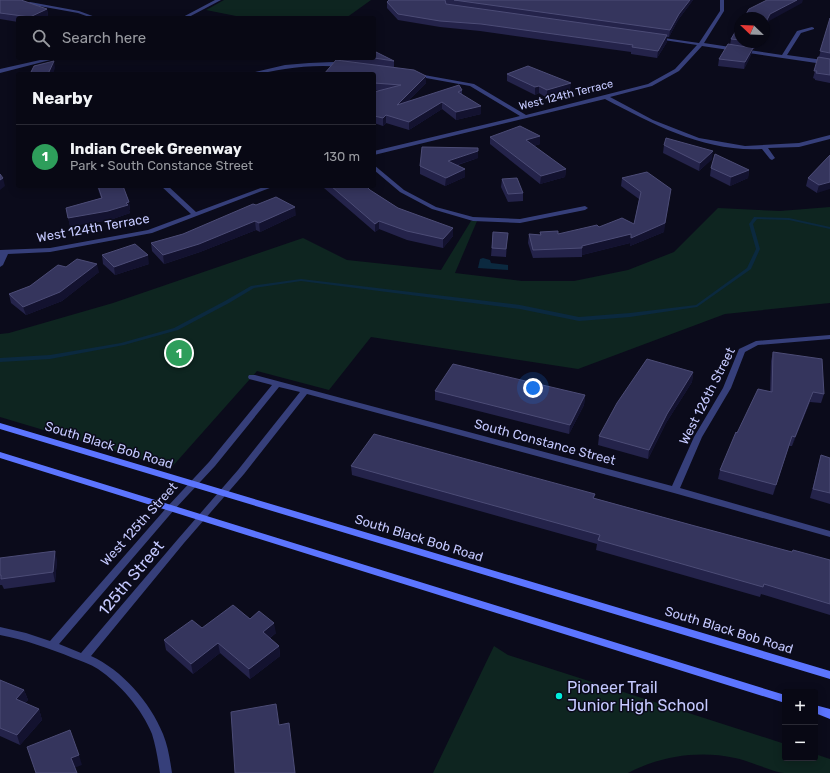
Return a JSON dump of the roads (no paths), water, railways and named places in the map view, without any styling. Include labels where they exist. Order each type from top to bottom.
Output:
[{"type":"main road","name":"South Black Bob Road","points":[[0,426],[222,494],[830,675]]},
{"type":"main road","points":[[0,455],[782,698]]},
{"type":"main road","points":[[818,710],[830,714]]},
{"type":"street","points":[[187,16],[219,0]]},
{"type":"street","name":"West 124th Terrace","points":[[376,153],[526,117],[650,85],[677,70],[701,44],[722,10],[722,0]]},
{"type":"street","points":[[30,3],[79,12],[90,16]]},
{"type":"street","points":[[783,57],[799,32],[812,28]]},
{"type":"street","points":[[654,37],[830,63]]},
{"type":"street","points":[[0,71],[47,60]]},
{"type":"street","points":[[296,60],[296,66]]},
{"type":"street","points":[[259,72],[276,68],[333,63],[348,65]]},
{"type":"street","points":[[407,73],[472,85],[526,117]]},
{"type":"street","points":[[606,97],[651,121],[698,140],[746,148],[799,145],[830,137]]},
{"type":"street","points":[[764,147],[772,158]]},
{"type":"street","points":[[376,169],[402,191],[434,208],[473,219],[520,221],[586,208]]},
{"type":"street","points":[[166,188],[195,215]]},
{"type":"street","name":"West 124th Terrace","points":[[0,264],[3,252],[50,250],[150,232],[267,188]]},
{"type":"street","name":"West 126th Street","points":[[675,490],[698,437],[727,388],[742,351],[756,343],[830,337]]},
{"type":"street","name":"South Constance Street","points":[[252,377],[675,490],[830,534]]},
{"type":"street","name":"West 125th Street","points":[[52,645],[171,508],[194,485],[277,384]]},
{"type":"street","points":[[201,518],[304,391]]},
{"type":"street","name":"125th Street","points":[[83,658],[201,518]]},
{"type":"street","points":[[0,631],[29,637],[101,666],[132,694],[155,729],[164,754],[166,773]]},
{"type":"water","points":[[483,258],[490,260],[491,263],[508,265],[508,270],[478,268],[480,259]]},
{"type":"waterway","points":[[0,360],[50,357],[122,344],[176,329],[253,287],[301,280],[520,307],[579,319],[630,315],[697,306],[749,269],[758,249],[751,224],[756,218],[789,219],[830,228]]},
{"type":"place","name":"Indian Creek Greenway","points":[[179,353]]},
{"type":"place","name":"Pioneer Trail Junior High School","points":[[559,696]]}]
